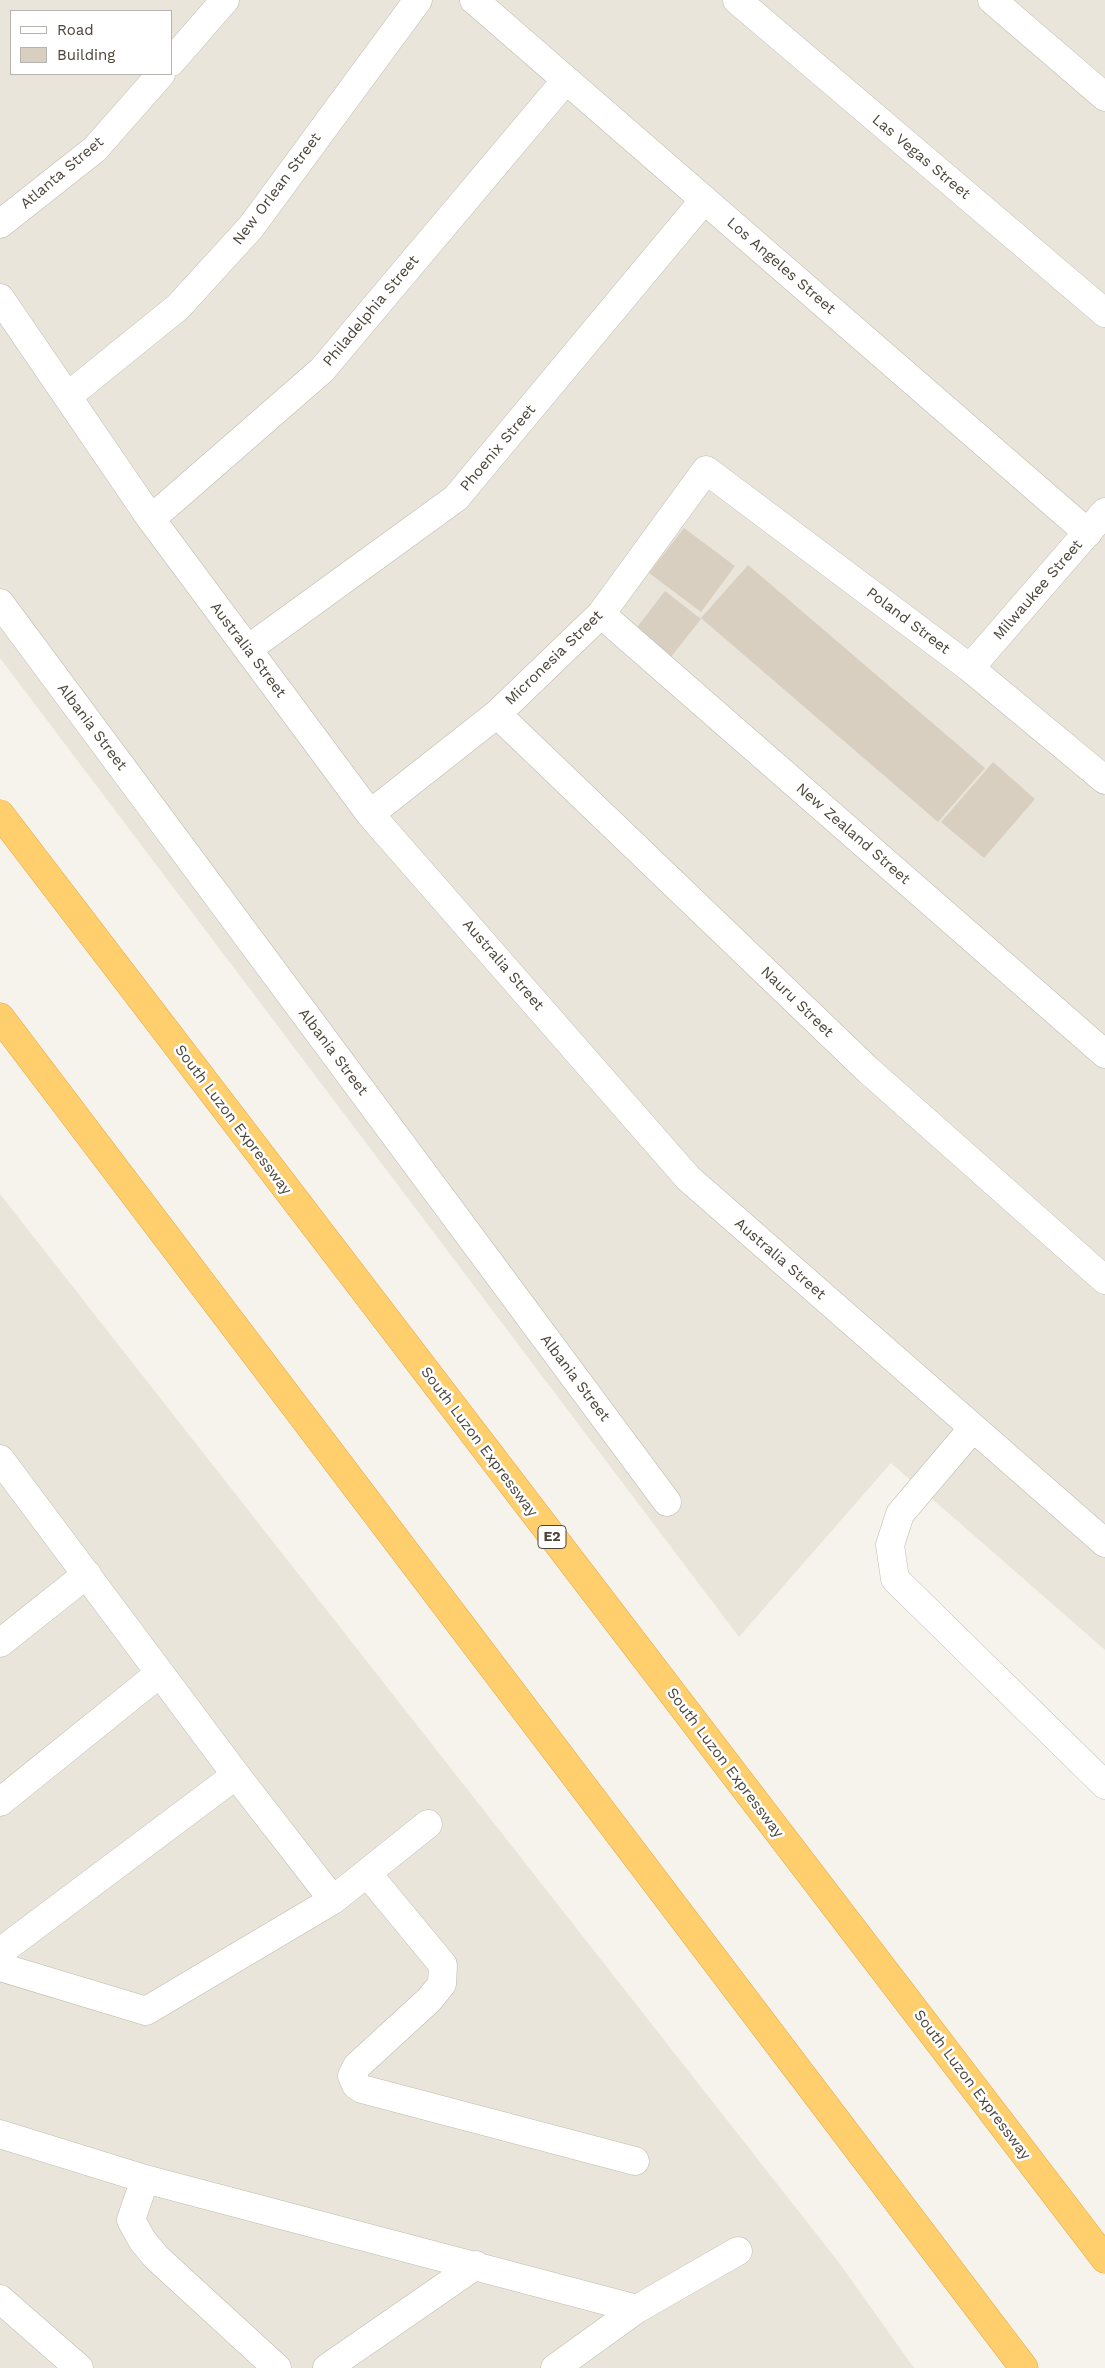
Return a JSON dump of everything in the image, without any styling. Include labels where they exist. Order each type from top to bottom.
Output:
[{"type":"highway","name":"South Luzon Expressway","points":[[0,814],[1105,2259]]},
{"type":"highway","points":[[0,1017],[10,1035],[1024,2368]]},
{"type":"street","points":[[172,61],[224,0]]},
{"type":"street","name":"New Orlean Street","points":[[68,396],[178,307],[251,227],[418,0]]},
{"type":"street","name":"Los Angeles Street","points":[[474,0],[1088,532]]},
{"type":"street","name":"Las Vegas Street","points":[[737,0],[1105,313]]},
{"type":"street","points":[[992,0],[1105,97]]},
{"type":"street","name":"Atlanta Street","points":[[0,224],[96,149],[160,75]]},
{"type":"street","name":"Philadelphia Street","points":[[151,519],[322,370],[566,80]]},
{"type":"street","name":"Phoenix Street","points":[[248,649],[456,498],[704,200]]},
{"type":"street","name":"Australia Street","points":[[0,298],[151,519],[370,814],[688,1178],[1105,1543]]},
{"type":"street","name":"Micronesia Street","points":[[370,814],[496,714],[601,614],[706,470]]},
{"type":"street","name":"Poland Street","points":[[706,470],[970,668],[1105,780]]},
{"type":"street","name":"Milwaukee Street","points":[[970,668],[1105,512]]},
{"type":"street","name":"Albania Street","points":[[0,603],[667,1502]]},
{"type":"street","name":"New Zealand Street","points":[[601,614],[1105,1054]]},
{"type":"street","name":"Nauru Street","points":[[496,714],[868,1070],[1105,1280]]},
{"type":"street","points":[[973,1428],[900,1514],[890,1545],[895,1579],[1105,1785]]},
{"type":"street","points":[[3,1469],[87,1574],[236,1775],[333,1900]]},
{"type":"street","points":[[0,1643],[87,1574]]},
{"type":"street","points":[[0,1802],[160,1674]]},
{"type":"street","points":[[0,1952],[236,1775]]},
{"type":"street","points":[[0,1967],[146,2011],[333,1900],[428,1824]]},
{"type":"street","points":[[367,1873],[443,1965],[442,1984],[429,2000],[357,2066],[352,2076],[356,2085],[362,2089],[635,2161]]},
{"type":"street","points":[[0,2134],[145,2179],[637,2309]]},
{"type":"street","points":[[145,2179],[130,2220],[142,2240],[156,2257],[278,2368]]},
{"type":"street","points":[[555,2368],[637,2309],[738,2251]]},
{"type":"street","points":[[327,2368],[476,2265]]},
{"type":"street","points":[[0,2299],[79,2368]]},
{"type":"shaded area","points":[[0,0],[1105,0],[1105,1650],[891,1463],[739,1637],[0,658]]},
{"type":"shaded area","points":[[0,1194],[840,2264],[914,2368],[0,2368]]},
{"type":"building","points":[[684,528],[735,566],[701,612],[649,573]]},
{"type":"building","points":[[748,565],[985,768],[938,822],[701,618]]},
{"type":"building","points":[[665,591],[701,619],[667,662],[631,635]]},
{"type":"building","points":[[993,762],[1035,799],[984,858],[941,822]]}]
